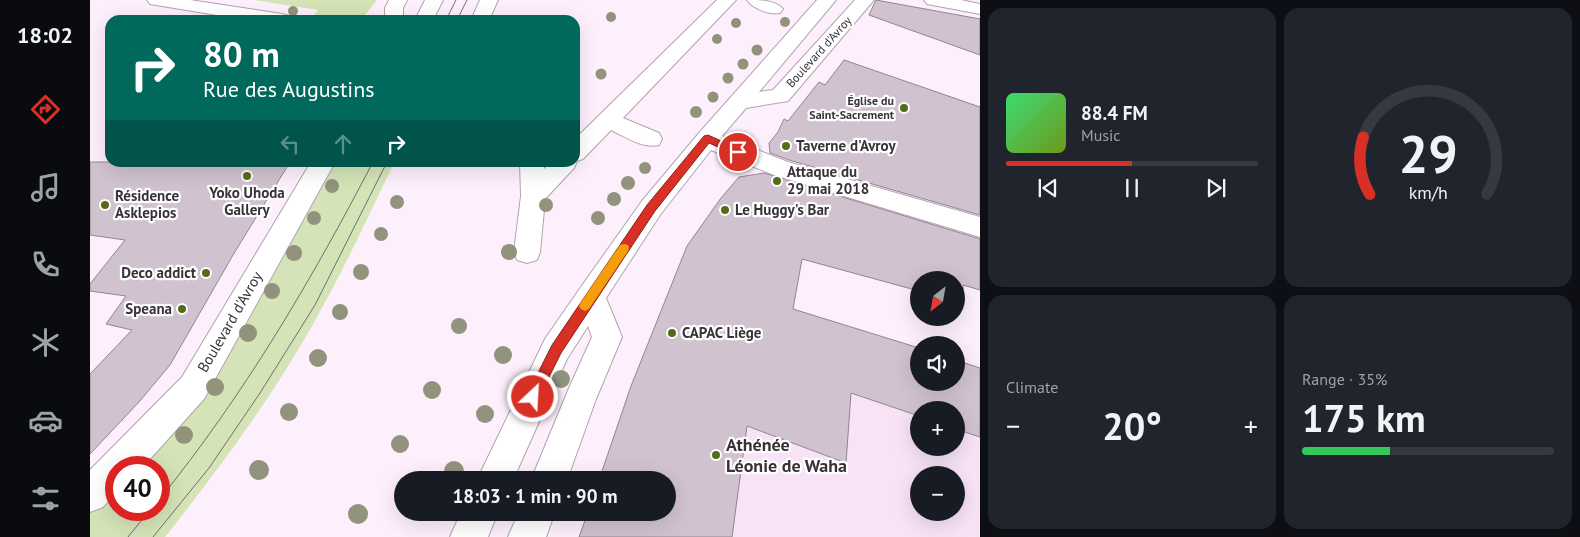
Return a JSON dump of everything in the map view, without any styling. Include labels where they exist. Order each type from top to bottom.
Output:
[{"type":"street","points":[[156,0],[250,15]]},
{"type":"street","points":[[394,15],[394,8],[398,0]]},
{"type":"street","points":[[426,15],[434,0]]},
{"type":"street","points":[[482,15],[489,0]]},
{"type":"street","points":[[580,148],[727,0]]},
{"type":"street","points":[[756,0],[774,9]]},
{"type":"street","name":"Boulevard d'Avroy","points":[[499,471],[556,349],[651,208],[827,0]]},
{"type":"street","name":"Boulevard d'Avroy","points":[[740,102],[780,96],[865,0]]},
{"type":"street","points":[[932,0],[980,9]]},
{"type":"street","points":[[608,120],[651,139]]},
{"type":"street","points":[[708,139],[768,164],[980,226]]},
{"type":"street","name":"Boulevard d'Avroy","points":[[128,456],[192,388],[320,167]]},
{"type":"street","points":[[527,252],[533,196],[532,167]]},
{"type":"street","points":[[533,196],[561,167]]},
{"type":"street","points":[[552,471],[580,399],[607,337],[591,296]]},
{"type":"street","name":"Boulevard d'Avroy","points":[[90,494],[105,480]]},
{"type":"street","points":[[469,537],[476,521]]},
{"type":"street","points":[[527,537],[533,521]]},
{"type":"shaded area","name":"Athénée Léonie de Waha","points":[[631,386],[747,424],[747,427],[845,463],[851,393],[910,413],[910,456],[965,456],[965,432],[980,437],[980,537],[579,537],[585,521],[676,521],[676,471],[602,471]]},
{"type":"green space","points":[[254,0],[377,0],[365,15],[314,15],[318,10]]},
{"type":"green space","points":[[324,167],[392,167],[333,288],[288,366],[229,453],[165,537],[90,537],[90,503],[105,488],[105,521],[170,521],[170,456],[133,456]]},
{"type":"building","points":[[876,0],[980,19],[980,55],[869,15]]},
{"type":"building","points":[[844,60],[980,107],[980,215],[770,153],[769,143],[778,132],[784,119],[788,121],[819,82],[825,85]]},
{"type":"building","points":[[90,162],[105,162],[105,167],[287,167],[233,255],[170,365],[139,402],[90,454],[90,374],[132,330],[106,324],[126,296],[90,291],[90,284],[125,240],[90,235]]},
{"type":"building","points":[[764,173],[980,239],[980,290],[965,286],[965,271],[910,271],[910,289],[802,259],[793,309],[910,345],[910,391],[965,391],[965,363],[980,368],[980,437],[965,432],[965,401],[910,401],[910,413],[851,393],[846,463],[747,426],[732,537],[579,537],[585,521],[676,521],[676,471],[602,471],[631,386],[687,246],[721,198],[739,177]]},
{"type":"tram line","points":[[448,15],[456,0]]},
{"type":"tram line","points":[[460,15],[467,0]]},
{"type":"tram line","points":[[170,486],[220,420],[275,336],[370,167]]},
{"type":"tram line","points":[[153,537],[209,468],[260,393],[315,305],[384,167]]},
{"type":"tram line","points":[[128,537],[141,521]]},
{"type":"slow traffic","points":[[585,306],[624,248]]},
{"type":"place","name":"Église du Saint-Sacrement","points":[[904,108]]},
{"type":"place","name":"Taverne d'Avroy","points":[[786,146]]},
{"type":"place","name":"Yoko Uhoda Gallery","points":[[247,176]]},
{"type":"place","name":"Attaque du 29 mai 2018","points":[[777,181]]},
{"type":"place","name":"Résidence Asklepios","points":[[105,205]]},
{"type":"place","name":"Le Huggy's Bar","points":[[725,210]]},
{"type":"place","name":"Deco addict","points":[[206,273]]},
{"type":"place","name":"Speana","points":[[182,309]]},
{"type":"place","name":"CAPAC Liège","points":[[672,333]]},
{"type":"place","name":"Athénée Léonie de Waha","points":[[716,455]]},
{"type":"route","points":[[533,397],[556,349],[651,208],[708,139],[738,152]]}]
